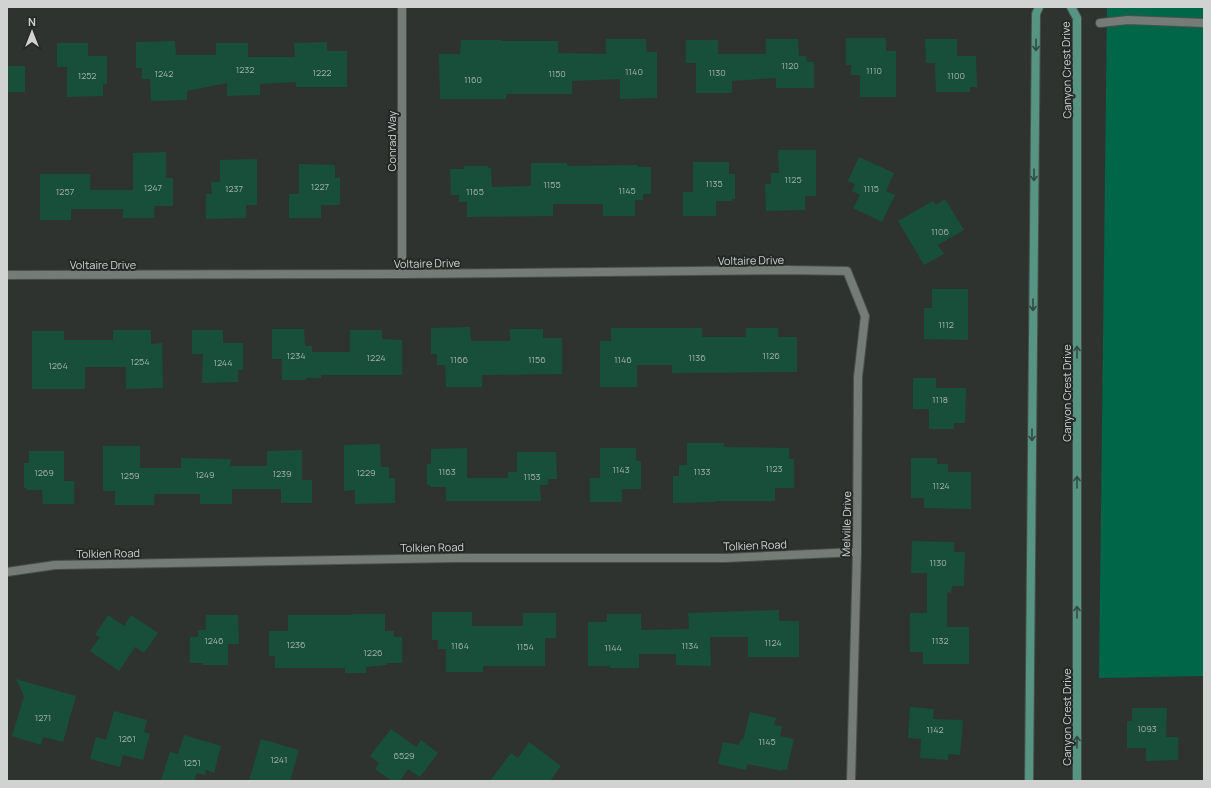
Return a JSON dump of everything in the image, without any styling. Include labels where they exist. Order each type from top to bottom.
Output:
[{"type":"main road","points":[[1029,781],[1036,14],[1039,7]]},
{"type":"main road","name":"Canyon Crest Drive","points":[[1072,7],[1077,18],[1077,781]]},
{"type":"street","name":"Conrad Way","points":[[402,7],[402,274]]},
{"type":"street","points":[[1100,23],[1128,20],[1204,23]]},
{"type":"street","name":"Voltaire Drive","points":[[7,275],[402,274],[787,270],[847,271]]},
{"type":"street","name":"Melville Drive","points":[[847,271],[865,316],[858,377],[857,552],[851,781]]},
{"type":"street","name":"Tolkien Road","points":[[7,572],[63,564],[454,558],[725,558],[857,552]]},
{"type":"green space","points":[[1107,7],[1204,7],[1204,676],[1099,678]]},
{"type":"building","points":[[846,38],[886,38],[886,51],[896,51],[896,97],[860,97],[860,75],[851,75],[851,65],[846,65]]},
{"type":"building","points":[[606,39],[646,39],[647,52],[657,52],[657,98],[620,99],[620,79],[572,81],[572,94],[506,94],[506,99],[440,99],[439,54],[460,54],[461,40],[558,41],[558,53],[606,54]]},
{"type":"building","points":[[766,39],[798,39],[799,56],[806,56],[807,62],[814,62],[814,88],[776,88],[776,78],[732,81],[732,93],[696,93],[696,63],[686,63],[686,40],[718,40],[718,54],[766,54]]},
{"type":"building","points":[[925,39],[957,39],[957,56],[976,56],[977,87],[970,87],[970,92],[936,92],[935,63],[926,63]]},
{"type":"building","points":[[175,41],[176,55],[216,55],[216,43],[248,43],[248,57],[295,57],[294,43],[327,42],[327,51],[347,51],[347,87],[296,87],[296,82],[260,84],[260,95],[227,96],[227,83],[187,91],[187,100],[151,101],[150,79],[142,79],[142,68],[136,68],[136,42]]},
{"type":"building","points":[[57,43],[88,43],[88,56],[107,56],[107,84],[103,84],[103,96],[67,97],[67,67],[57,67]]},
{"type":"building","points":[[7,66],[25,66],[25,92],[7,92]]},
{"type":"building","points":[[778,150],[816,150],[816,196],[805,196],[805,210],[766,211],[765,184],[771,184],[771,173],[779,173]]},
{"type":"building","points":[[166,152],[166,178],[173,178],[173,206],[154,206],[154,218],[123,218],[123,209],[71,209],[71,220],[40,220],[40,174],[90,174],[90,190],[133,190],[133,153]]},
{"type":"building","points":[[859,157],[894,173],[886,191],[895,195],[882,222],[853,208],[860,195],[852,191],[855,184],[848,181]]},
{"type":"building","points":[[257,159],[257,205],[246,205],[246,218],[206,219],[206,194],[212,194],[211,182],[220,182],[220,160]]},
{"type":"building","points":[[693,162],[729,162],[729,174],[735,174],[735,199],[732,199],[732,201],[716,201],[716,216],[683,216],[683,192],[693,192]]},
{"type":"building","points":[[531,163],[567,163],[567,166],[638,165],[638,167],[651,167],[651,194],[643,194],[643,200],[635,200],[635,216],[603,216],[603,204],[553,204],[553,216],[467,217],[467,202],[459,202],[459,195],[451,195],[450,169],[464,169],[464,166],[488,166],[488,168],[491,168],[492,187],[531,186]]},
{"type":"building","points":[[299,164],[335,165],[335,178],[340,177],[340,205],[321,205],[321,218],[289,218],[289,194],[299,194]]},
{"type":"building","points":[[945,199],[964,230],[938,245],[944,254],[924,265],[898,221],[933,201],[936,205]]},
{"type":"building","points":[[932,289],[968,289],[968,340],[924,339],[924,308],[932,308]]},
{"type":"building","points":[[470,327],[471,341],[510,341],[510,329],[543,329],[543,338],[562,338],[562,374],[482,375],[482,387],[446,387],[445,365],[437,365],[437,354],[431,354],[431,328]]},
{"type":"building","points":[[611,328],[702,328],[702,337],[746,337],[746,328],[778,328],[778,337],[797,337],[797,372],[672,373],[672,365],[637,365],[637,387],[600,387],[600,341],[611,341]]},
{"type":"building","points":[[272,329],[304,329],[305,346],[312,346],[312,352],[350,352],[350,330],[382,330],[382,339],[402,340],[402,375],[321,375],[321,378],[306,378],[306,380],[282,380],[282,359],[272,359]]},
{"type":"building","points":[[113,330],[151,330],[151,344],[162,343],[163,388],[126,389],[126,367],[85,367],[85,389],[32,389],[32,331],[64,331],[64,340],[113,340]]},
{"type":"building","points":[[192,330],[223,330],[223,343],[243,343],[243,370],[238,370],[238,382],[202,383],[203,354],[192,354]]},
{"type":"building","points":[[913,378],[936,378],[936,388],[966,388],[965,423],[954,423],[954,429],[929,429],[929,409],[913,409]]},
{"type":"building","points":[[687,443],[724,443],[724,447],[789,448],[789,459],[794,459],[794,488],[775,488],[775,501],[673,503],[673,476],[679,476],[679,465],[687,465]]},
{"type":"building","points":[[380,444],[381,467],[389,467],[389,478],[395,478],[395,503],[355,504],[355,490],[344,491],[344,445]]},
{"type":"building","points":[[103,446],[140,446],[140,468],[181,468],[181,458],[231,459],[230,466],[267,466],[267,451],[302,450],[302,480],[312,480],[312,503],[281,503],[281,489],[232,489],[232,504],[200,504],[200,494],[154,494],[154,505],[115,505],[115,491],[103,491]]},
{"type":"building","points":[[467,448],[467,478],[508,478],[508,472],[517,472],[517,452],[556,452],[557,479],[548,479],[548,485],[540,485],[541,501],[446,501],[446,487],[430,487],[430,485],[427,485],[427,464],[431,464],[431,449]]},
{"type":"building","points":[[600,448],[636,448],[636,461],[641,461],[641,489],[622,489],[622,502],[590,502],[590,478],[600,478]]},
{"type":"building","points":[[29,451],[64,451],[64,481],[74,481],[74,504],[43,504],[42,490],[27,490],[27,488],[24,488],[24,463],[29,463]]},
{"type":"building","points":[[911,458],[937,458],[937,464],[948,464],[948,472],[971,472],[971,509],[924,508],[924,498],[911,498]]},
{"type":"building","points":[[912,541],[954,542],[954,552],[965,552],[964,586],[952,586],[951,593],[947,592],[947,627],[969,627],[969,664],[923,664],[923,652],[910,652],[910,613],[927,613],[927,573],[911,573]]},
{"type":"building","points":[[779,610],[779,621],[799,621],[799,657],[748,657],[748,637],[710,637],[711,666],[676,665],[676,654],[639,654],[639,668],[588,666],[588,622],[607,622],[607,614],[641,614],[641,630],[689,629],[688,613]]},
{"type":"building","points":[[432,612],[472,612],[472,626],[523,626],[523,613],[556,613],[556,638],[545,638],[545,666],[483,666],[483,672],[446,672],[446,649],[438,649],[438,640],[432,640]]},
{"type":"building","points":[[385,614],[385,631],[394,631],[394,637],[402,637],[402,663],[387,663],[387,665],[366,667],[366,673],[345,673],[345,668],[275,668],[275,656],[269,656],[269,631],[288,631],[288,615]]},
{"type":"building","points":[[108,615],[124,626],[131,615],[158,633],[144,653],[135,647],[119,671],[90,651],[100,637],[95,635]]},
{"type":"building","points":[[206,615],[238,615],[239,644],[228,644],[228,665],[203,665],[203,663],[190,663],[190,637],[198,637],[198,630],[206,630]]},
{"type":"building","points":[[16,679],[76,696],[63,742],[43,737],[41,745],[12,736],[24,696]]},
{"type":"building","points":[[910,707],[934,709],[933,719],[963,720],[960,755],[948,754],[948,760],[920,758],[921,739],[908,738]]},
{"type":"building","points":[[1132,708],[1167,708],[1166,737],[1178,737],[1178,760],[1146,761],[1146,748],[1127,748],[1127,721],[1132,721]]},
{"type":"building","points":[[114,711],[147,720],[144,732],[150,734],[143,760],[123,755],[120,767],[90,759],[96,737],[106,740]]},
{"type":"building","points":[[750,712],[776,718],[774,725],[782,726],[780,736],[794,739],[787,770],[783,769],[783,771],[747,764],[746,770],[718,764],[723,742],[739,745],[741,739],[743,740]]},
{"type":"building","points":[[391,729],[416,747],[421,740],[438,753],[420,777],[408,769],[400,781],[392,781],[375,769],[379,763],[370,756]]},
{"type":"building","points":[[184,735],[221,746],[214,773],[206,770],[205,775],[197,773],[194,781],[161,781],[170,752],[178,754]]},
{"type":"building","points":[[261,739],[299,750],[290,781],[249,781]]},
{"type":"building","points":[[529,742],[561,766],[550,781],[490,781],[511,753],[518,758]]}]
